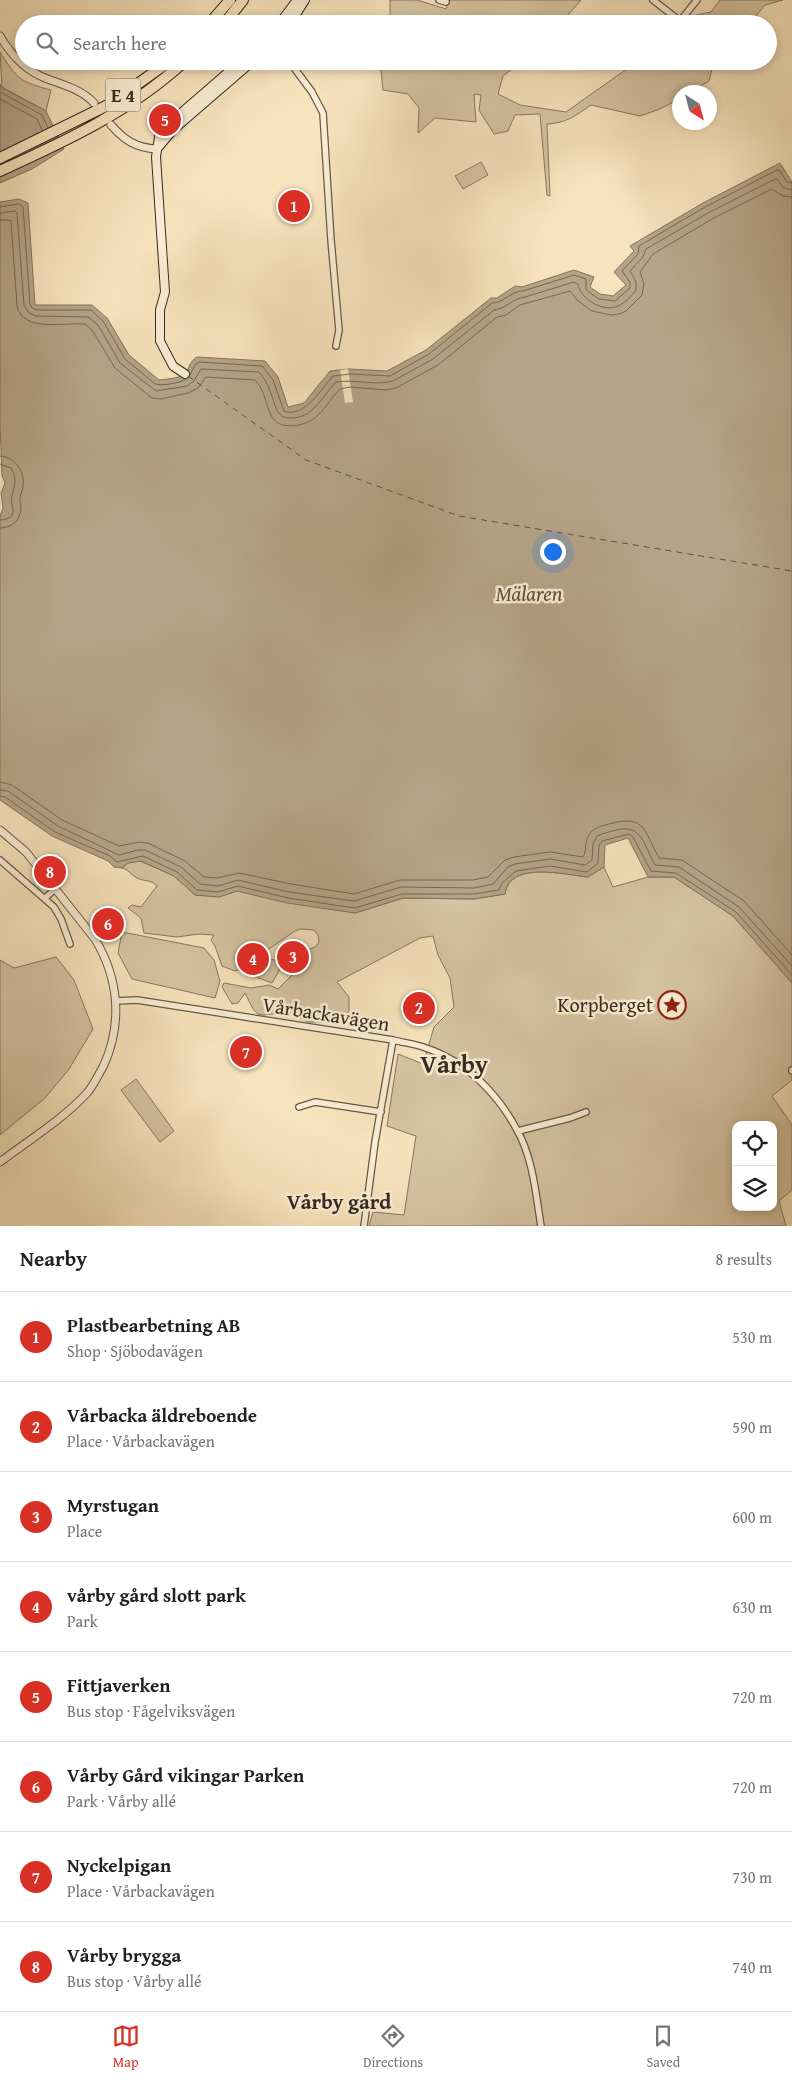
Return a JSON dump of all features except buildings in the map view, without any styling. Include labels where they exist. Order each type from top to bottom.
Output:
[{"type":"highway","points":[[217,15],[230,0]]},
{"type":"highway","points":[[231,15],[243,0]]},
{"type":"highway","name":"E 4","points":[[0,158],[108,105],[157,70]]},
{"type":"highway","name":"E 4","points":[[0,171],[84,132],[140,98],[175,70]]},
{"type":"main road","points":[[286,15],[297,0]]},
{"type":"main road","points":[[296,15],[306,0]]},
{"type":"main road","points":[[185,374],[173,366],[160,341],[160,310],[165,292],[157,189],[157,149],[159,137],[166,126],[231,70]]},
{"type":"main road","points":[[157,149],[173,130],[243,70]]},
{"type":"street","points":[[439,0],[446,2]]},
{"type":"street","points":[[653,0],[672,15]]},
{"type":"street","points":[[685,15],[697,0]]},
{"type":"street","points":[[0,36],[15,58]]},
{"type":"street","points":[[30,70],[78,91],[94,103]]},
{"type":"street","points":[[296,70],[312,92],[323,113],[339,330],[336,346]]},
{"type":"street","points":[[111,125],[129,142],[157,149]]},
{"type":"street","points":[[0,830],[26,852],[95,939],[104,954],[114,984],[116,1001],[116,1018],[110,1052],[89,1091],[65,1113],[0,1162]]},
{"type":"street","points":[[0,860],[45,898],[61,919],[70,944]]},
{"type":"street","points":[[45,898],[56,888]]},
{"type":"street","name":"Vårbackavägen","points":[[116,1001],[137,1000],[393,1040],[426,1048],[467,1070],[489,1089],[518,1131],[534,1186],[541,1226]]},
{"type":"street","points":[[364,1226],[375,1142],[393,1040]]},
{"type":"street","points":[[299,1107],[316,1102],[381,1112]]},
{"type":"street","points":[[518,1131],[586,1112]]},
{"type":"shaded area","points":[[390,0],[417,0],[446,9],[449,0],[581,0],[568,15],[390,15]]},
{"type":"shaded area","points":[[720,0],[783,0],[765,5],[757,15],[697,15],[711,12]]},
{"type":"shaded area","points":[[0,52],[15,74],[20,78],[26,82],[51,90],[46,111],[2,87]]},
{"type":"shaded area","points":[[381,70],[511,70],[503,76],[498,94],[520,105],[566,112],[625,70],[712,70],[709,81],[702,85],[672,85],[672,103],[640,116],[591,105],[575,116],[547,124],[550,196],[547,195],[540,114],[515,115],[508,131],[494,134],[479,110],[481,95],[474,94],[476,122],[435,118],[418,133],[419,108],[408,94],[383,90]]},
{"type":"shaded area","points":[[481,162],[488,175],[463,189],[455,176]]},
{"type":"shaded area","points":[[140,861],[174,876],[195,895],[219,897],[237,891],[355,913],[403,898],[474,899],[505,894],[509,883],[527,873],[540,872],[588,877],[604,867],[613,887],[648,877],[674,877],[733,916],[792,983],[792,1080],[772,1096],[792,1125],[792,1190],[779,1201],[786,1226],[369,1226],[373,1212],[404,1215],[416,1136],[387,1126],[398,1054],[423,1064],[434,1027],[454,1007],[450,978],[438,955],[433,936],[420,938],[337,982],[349,997],[349,1011],[340,1022],[308,1022],[288,1012],[258,1014],[253,1009],[245,993],[238,1003],[232,1004],[222,987],[224,983],[251,988],[269,985],[278,989],[297,970],[299,958],[303,952],[315,947],[319,942],[318,935],[314,930],[301,929],[295,931],[263,953],[260,957],[284,962],[272,983],[248,974],[243,968],[235,971],[222,966],[211,940],[214,935],[199,934],[177,937],[144,933],[141,918],[128,908],[132,905],[141,907],[157,886],[152,882],[137,878],[122,868],[128,863]]},
{"type":"shaded area","points":[[122,932],[204,948],[214,960],[220,981],[215,998],[132,979],[118,953]]},
{"type":"shaded area","points":[[56,957],[74,980],[93,1029],[69,1069],[45,1098],[0,1135],[0,960],[14,968]]},
{"type":"shaded area","points":[[136,1079],[174,1131],[160,1142],[121,1090]]},
{"type":"water","points":[[0,84],[2,88],[46,111],[64,149],[32,169],[0,183]]},
{"type":"water","name":"Mälaren","points":[[780,163],[792,182],[792,983],[733,916],[674,877],[648,877],[628,838],[605,845],[604,867],[588,877],[539,872],[527,873],[516,877],[509,883],[505,894],[474,899],[403,898],[355,913],[287,903],[237,891],[219,897],[195,895],[174,876],[141,861],[128,863],[122,868],[114,867],[108,861],[52,836],[0,800],[0,516],[3,508],[1,493],[5,483],[2,475],[0,423],[0,202],[19,199],[28,203],[35,305],[92,305],[107,318],[129,355],[159,380],[183,375],[197,357],[265,361],[278,377],[288,407],[304,403],[330,371],[349,369],[387,371],[426,350],[491,298],[497,298],[515,286],[522,287],[574,270],[594,277],[590,287],[600,294],[613,296],[626,285],[614,272],[634,251],[630,246],[703,203]]},
{"type":"pier","points":[[348,369],[353,402],[345,403],[340,370]]},
{"type":"ferry route","points":[[188,376],[306,460],[459,516],[792,571]]},
{"type":"place","name":"Fittjaverken","points":[[165,120]]},
{"type":"place","name":"Plastbearbetning AB","points":[[294,206]]},
{"type":"place","name":"Vårby brygga","points":[[50,872]]},
{"type":"place","name":"Vårby Gård vikingar Parken","points":[[108,924]]},
{"type":"place","name":"Myrstugan","points":[[293,957]]},
{"type":"place","name":"vårby gård slott park","points":[[253,959]]},
{"type":"place","name":"Korpberget","points":[[672,1005]]},
{"type":"place","name":"Vårbacka äldreboende","points":[[419,1008]]},
{"type":"place","name":"Nyckelpigan","points":[[246,1052]]},
{"type":"district","name":"Vårby","points":[[454,1064]]},
{"type":"district","name":"Vårby gård","points":[[339,1202]]}]
